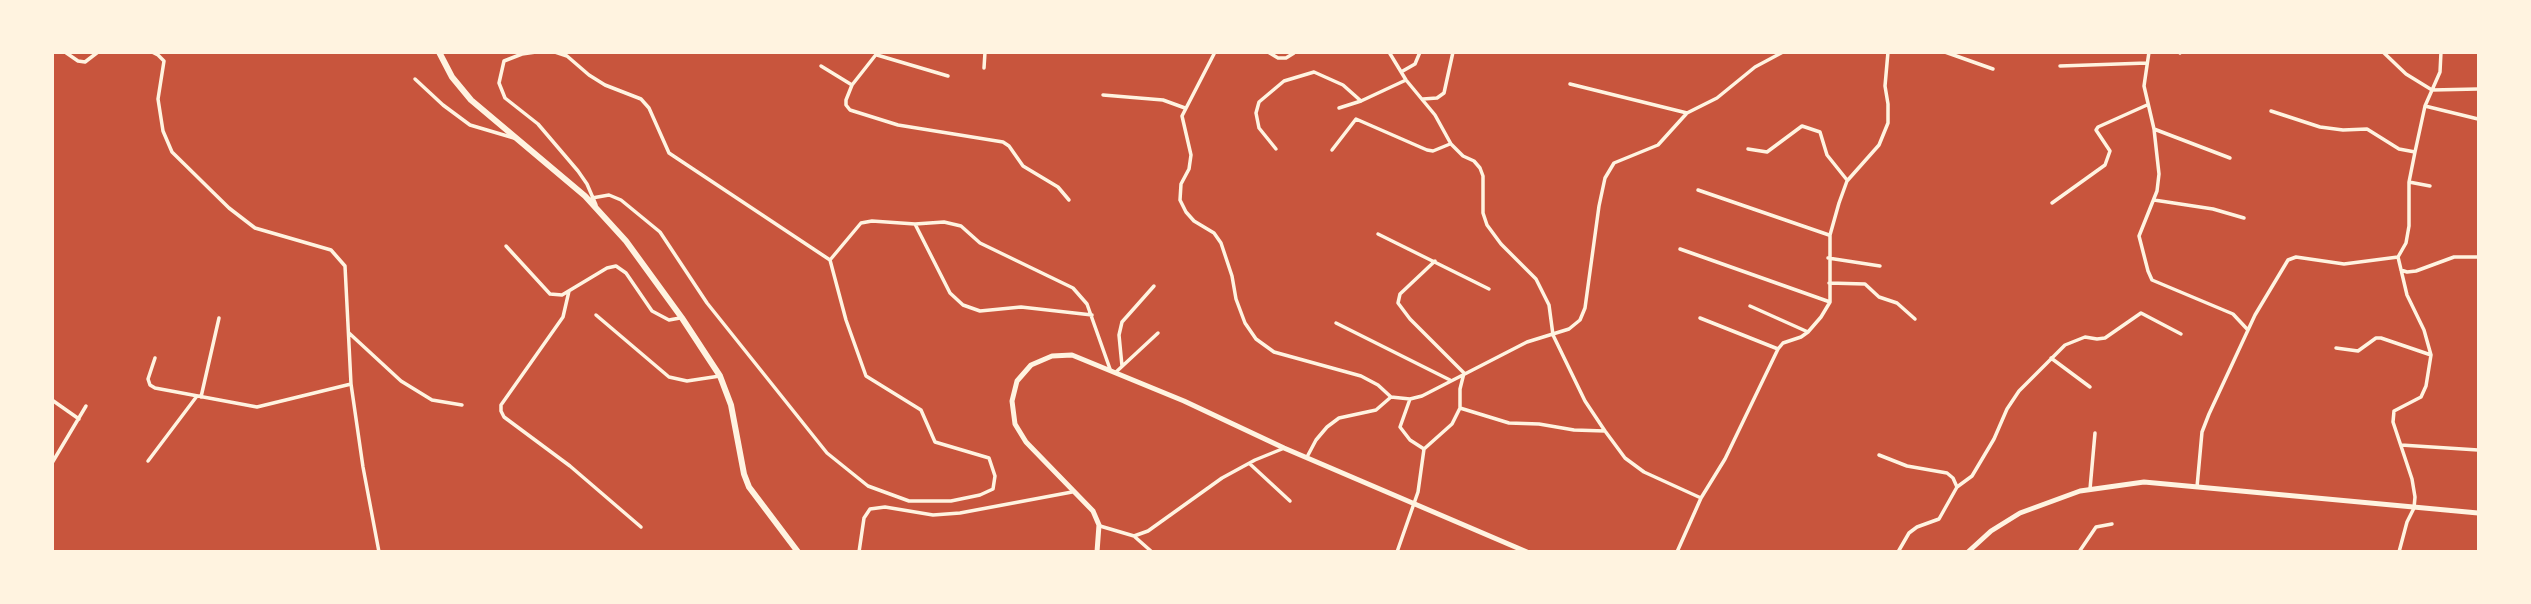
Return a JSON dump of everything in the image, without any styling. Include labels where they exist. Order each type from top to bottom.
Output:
[{"type":"main road","points":[[439,52],[452,77],[471,100],[585,196],[626,241],[682,318],[720,376],[731,405],[749,487],[766,513],[798,551]]},
{"type":"main road","points":[[1097,551],[1099,525],[1093,511],[1026,442],[1014,424],[1012,401],[1017,381],[1031,366],[1052,356],[1072,355],[1527,551]]},
{"type":"main road","points":[[1968,551],[1991,531],[2020,513],[2090,489],[2144,482],[2479,513]]},
{"type":"street","points":[[65,52],[78,61],[85,62],[97,52]]},
{"type":"street","points":[[152,52],[164,61],[158,99],[163,131],[172,152],[229,208],[255,228],[331,250],[345,266],[351,384],[379,551]]},
{"type":"street","points":[[536,52],[504,61],[499,83],[505,98],[538,124],[578,171],[601,215]]},
{"type":"street","points":[[555,52],[567,56],[605,85],[641,99],[649,108],[669,153],[830,260],[846,320],[866,376],[921,410],[935,442],[989,458],[995,476],[993,489],[980,495],[951,501],[909,501],[868,486],[827,453],[707,303],[660,232],[621,200],[608,195],[592,198]]},
{"type":"street","points":[[984,68],[985,52]]},
{"type":"street","points":[[1215,52],[1185,108],[1181,123],[1191,155],[1189,169],[1181,184],[1180,200],[1194,221],[1213,233],[1220,243],[1245,323],[1256,340],[1273,352],[1361,376],[1378,385],[1391,397],[1410,399],[1422,396],[1527,342],[1569,329],[1580,320],[1585,308],[1605,178],[1614,163],[1658,145],[1687,113],[1717,98],[1755,67],[1783,52]]},
{"type":"street","points":[[1268,52],[1278,58],[1286,58],[1294,53]]},
{"type":"street","points":[[1389,52],[1406,80],[1435,115],[1451,144],[1480,167],[1483,176],[1483,213],[1487,225],[1501,244],[1536,279],[1549,305],[1553,335],[1585,401],[1605,431],[1625,458],[1644,472],[1701,498]]},
{"type":"street","points":[[1401,72],[1415,64],[1420,52]]},
{"type":"street","points":[[1422,99],[1437,98],[1444,93],[1453,52]]},
{"type":"street","points":[[1677,551],[1701,498],[1725,459],[1777,349],[1783,343],[1808,332],[1830,302],[1830,235],[1847,181],[1878,145],[1886,130],[1889,114],[1885,78],[1888,52]]},
{"type":"street","points":[[1945,52],[1993,69]]},
{"type":"street","points":[[2149,52],[2144,86],[2154,129],[2159,174],[2154,200],[2139,236],[2148,271],[2152,280],[2233,314],[2247,329]]},
{"type":"street","points":[[2383,52],[2406,74],[2432,90],[2479,89]]},
{"type":"street","points":[[2399,551],[2414,508],[2412,479],[2393,422],[2394,411],[2421,397],[2426,386],[2431,355],[2424,330],[2407,295],[2399,257],[2406,243],[2409,226],[2409,182],[2415,152],[2425,106],[2440,72],[2441,52]]},
{"type":"street","points":[[948,76],[877,54],[852,85],[846,105],[850,110],[898,125],[1003,142],[1023,166],[1058,187],[1069,200]]},
{"type":"street","points":[[2060,65],[2147,64]]},
{"type":"street","points":[[821,66],[852,85]]},
{"type":"street","points":[[1276,149],[1259,128],[1256,113],[1259,102],[1284,82],[1314,72],[1343,85],[1361,101]]},
{"type":"street","points":[[415,79],[470,125],[519,140]]},
{"type":"street","points":[[1339,108],[1406,80]]},
{"type":"street","points":[[1570,84],[1687,113]]},
{"type":"street","points":[[1103,95],[1163,100],[1185,108]]},
{"type":"street","points":[[2052,203],[2105,164],[2110,151],[2096,130],[2098,127],[2148,105]]},
{"type":"street","points":[[2425,106],[2479,119]]},
{"type":"street","points":[[2271,111],[2320,127],[2367,129],[2399,149],[2415,152]]},
{"type":"street","points":[[1332,150],[1356,119],[1427,150],[1451,144]]},
{"type":"street","points":[[1748,149],[1766,152],[1802,126],[1821,132],[1827,155],[1847,181]]},
{"type":"street","points":[[2154,129],[2230,159]]},
{"type":"street","points":[[2409,182],[2430,186]]},
{"type":"street","points":[[1699,190],[1830,235]]},
{"type":"street","points":[[2154,200],[2213,209],[2244,218]]},
{"type":"street","points":[[830,260],[861,223],[944,222],[961,226],[980,243],[1073,288],[1087,304],[1112,372],[1158,333]]},
{"type":"street","points":[[915,224],[950,293],[963,305],[979,311],[1021,307],[1092,315]]},
{"type":"street","points":[[1378,234],[1489,289]]},
{"type":"street","points":[[506,246],[550,294],[562,295],[607,268],[616,266],[626,273],[652,311],[669,320],[682,318]]},
{"type":"street","points":[[1680,248],[1830,302]]},
{"type":"street","points":[[2197,487],[2202,432],[2247,329],[2288,260],[2296,257],[2344,264],[2399,257]]},
{"type":"street","points":[[2401,270],[2416,271],[2454,257],[2479,257]]},
{"type":"street","points":[[1828,258],[1880,265]]},
{"type":"street","points":[[1435,261],[1400,294],[1398,303],[1410,319],[1464,373]]},
{"type":"street","points":[[1829,283],[1865,284],[1877,296],[1897,303],[1915,319]]},
{"type":"street","points":[[1122,366],[1119,335],[1122,322],[1154,286]]},
{"type":"street","points":[[569,291],[563,317],[501,405],[501,411],[504,417],[570,466],[641,527]]},
{"type":"street","points":[[1750,306],[1808,332]]},
{"type":"street","points":[[1898,551],[1909,533],[1939,519],[1957,487],[1972,476],[1994,439],[2007,409],[2029,379],[2065,345],[2078,339],[2105,338],[2141,313],[2181,334]]},
{"type":"street","points":[[596,315],[669,377],[687,381],[720,376]]},
{"type":"street","points":[[148,461],[199,397],[219,318]]},
{"type":"street","points":[[1700,318],[1777,349]]},
{"type":"street","points":[[1336,323],[1451,381]]},
{"type":"street","points":[[349,333],[401,381],[432,400],[462,405]]},
{"type":"street","points":[[2336,348],[2358,351],[2379,338],[2431,355]]},
{"type":"street","points":[[155,358],[148,379],[150,385],[155,388],[257,407],[266,407],[351,384]]},
{"type":"street","points":[[2051,358],[2090,387]]},
{"type":"street","points":[[1397,551],[1421,480],[1424,449],[1442,435],[1460,408],[1460,389],[1464,373]]},
{"type":"street","points":[[1307,457],[1315,440],[1333,422],[1339,418],[1376,410],[1391,397]]},
{"type":"street","points":[[1410,399],[1400,426],[1410,440],[1424,449]]},
{"type":"street","points":[[52,400],[79,419]]},
{"type":"street","points":[[52,463],[86,406]]},
{"type":"street","points":[[1460,408],[1509,423],[1605,431]]},
{"type":"street","points":[[2090,489],[2095,433]]},
{"type":"street","points":[[2401,445],[2479,450]]},
{"type":"street","points":[[1134,537],[1147,531],[1222,478],[1284,448]]},
{"type":"street","points":[[1879,455],[1908,466],[1947,474],[1953,478],[1957,487]]},
{"type":"street","points":[[1250,463],[1290,501]]},
{"type":"street","points":[[859,551],[864,518],[870,509],[884,507],[933,515],[960,513],[1074,491]]},
{"type":"street","points":[[2079,551],[2096,527],[2112,524]]},
{"type":"street","points":[[1099,525],[1134,537],[1152,551]]}]
